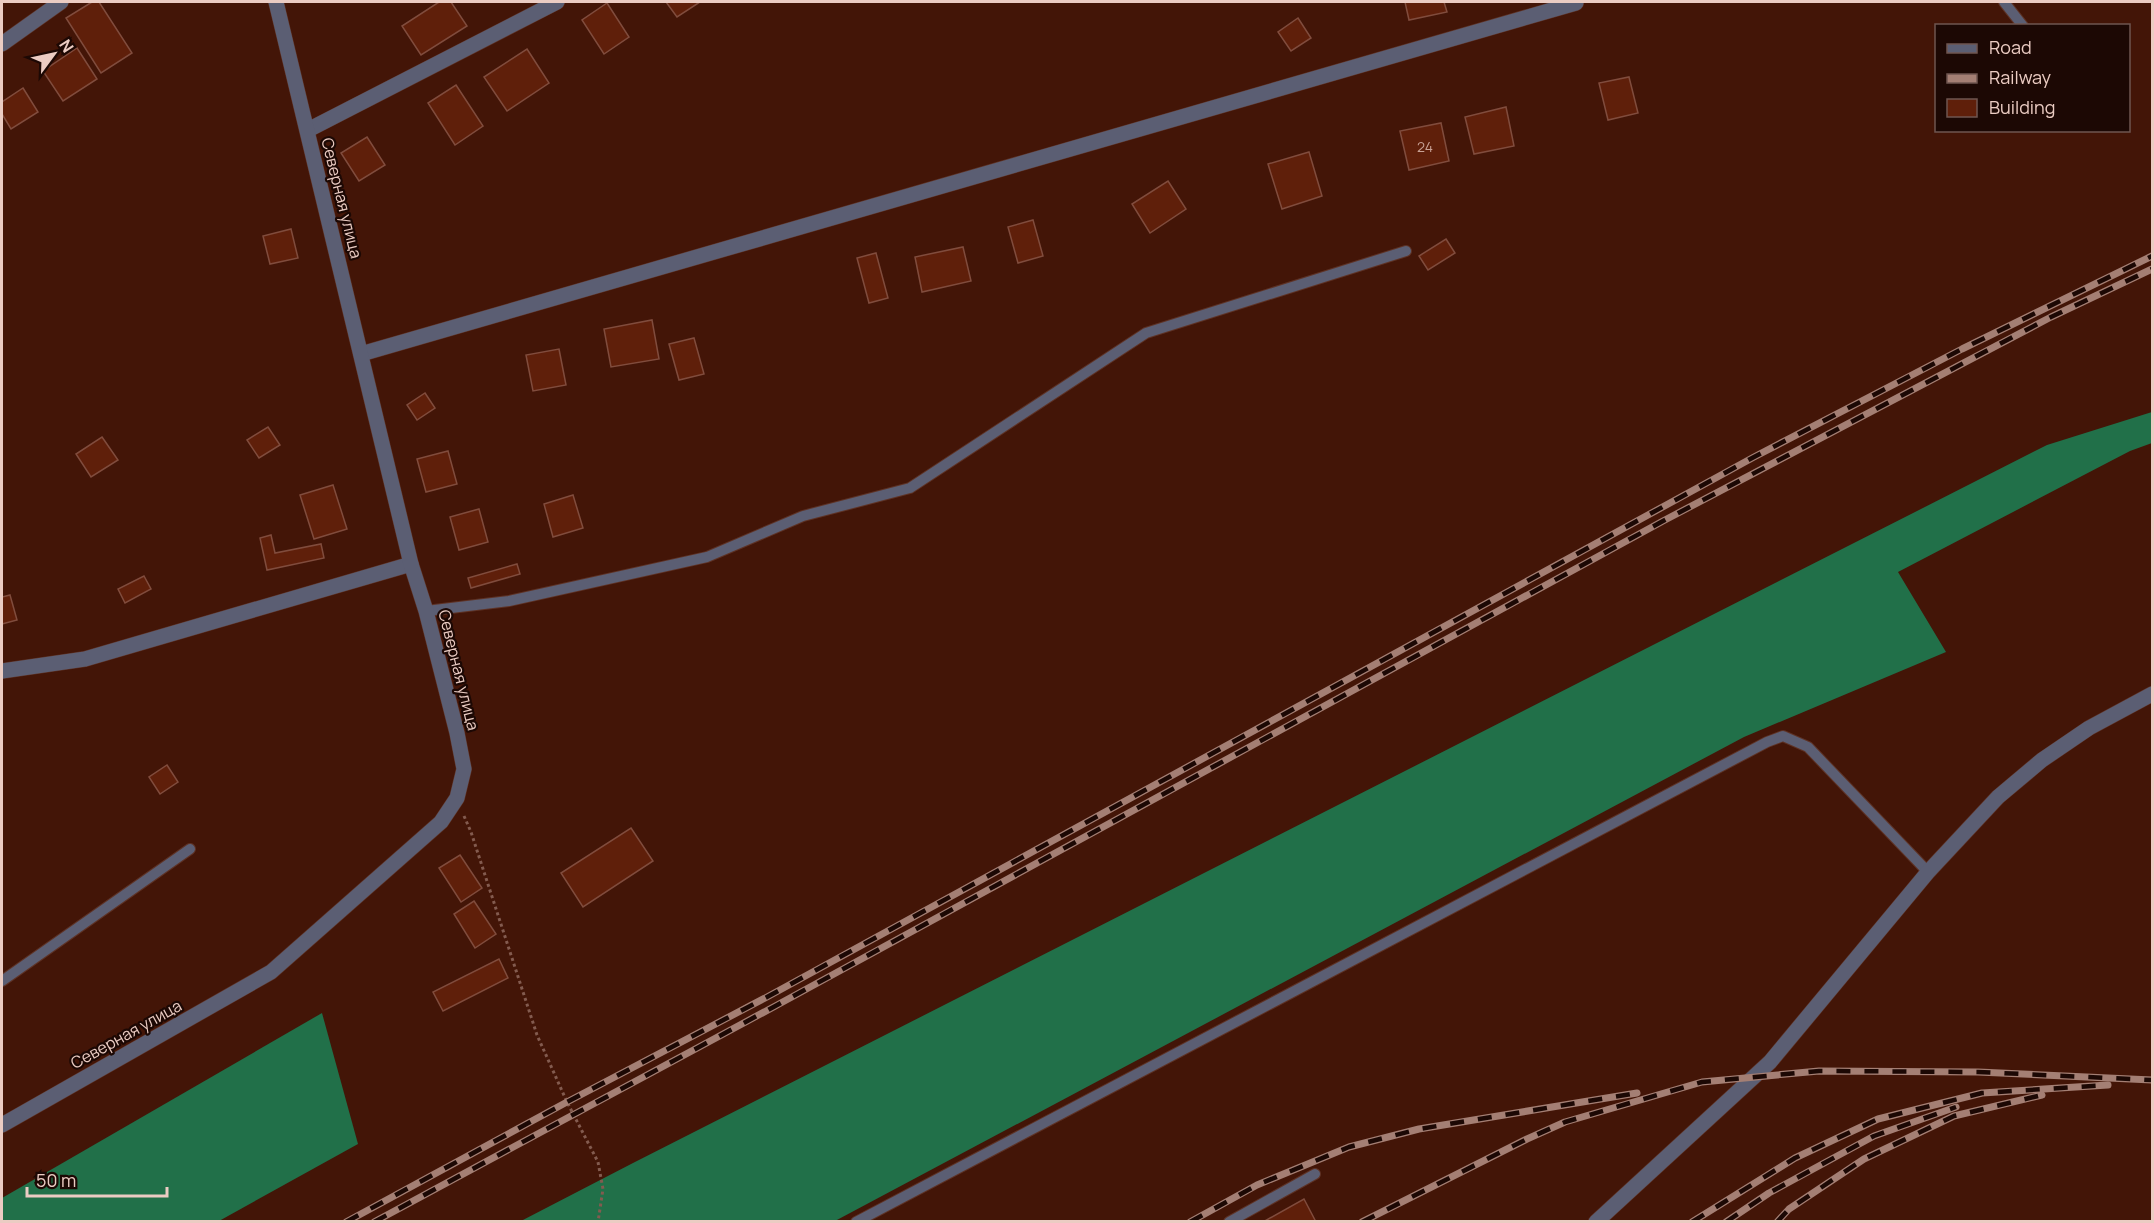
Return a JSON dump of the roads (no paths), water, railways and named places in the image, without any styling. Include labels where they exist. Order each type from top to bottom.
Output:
[{"type":"street","points":[[2,44],[61,2]]},
{"type":"street","name":"Северная улица","points":[[2,1125],[272,972],[441,822],[457,798],[464,768],[457,733],[426,611],[411,564],[276,2]]},
{"type":"street","points":[[308,130],[557,2]]},
{"type":"street","points":[[361,354],[1578,2]]},
{"type":"street","points":[[2,671],[85,659],[411,564]]},
{"type":"street","points":[[1596,1221],[1770,1062],[1928,872],[1998,797],[2042,760],[2089,728],[2152,694]]},
{"type":"lane","points":[[2004,2],[2021,24]]},
{"type":"lane","points":[[426,611],[509,601],[707,557],[803,516],[910,488],[1146,333],[1406,251]]},
{"type":"lane","points":[[856,1221],[1756,747],[1783,736],[1808,747],[1928,872]]},
{"type":"lane","points":[[2,981],[190,849]]},
{"type":"lane","points":[[1229,1221],[1315,1174]]},
{"type":"railway","points":[[346,1222],[767,997],[1754,457],[1962,349],[2152,256]]},
{"type":"railway","points":[[374,1222],[779,1004],[1663,521],[2051,317],[2152,269]]},
{"type":"railway","points":[[1362,1222],[1565,1122],[1702,1082],[1819,1071],[1978,1072],[2152,1080]]},
{"type":"railway","points":[[1692,1222],[1795,1158],[1878,1119],[1982,1093],[2108,1085]]},
{"type":"railway","points":[[1190,1222],[1257,1185],[1349,1147],[1419,1129],[1637,1093]]},
{"type":"railway","points":[[1777,1222],[1789,1209],[1864,1159],[1954,1116],[2042,1095]]},
{"type":"railway","points":[[1726,1222],[1769,1193],[1874,1136],[1956,1107]]}]
